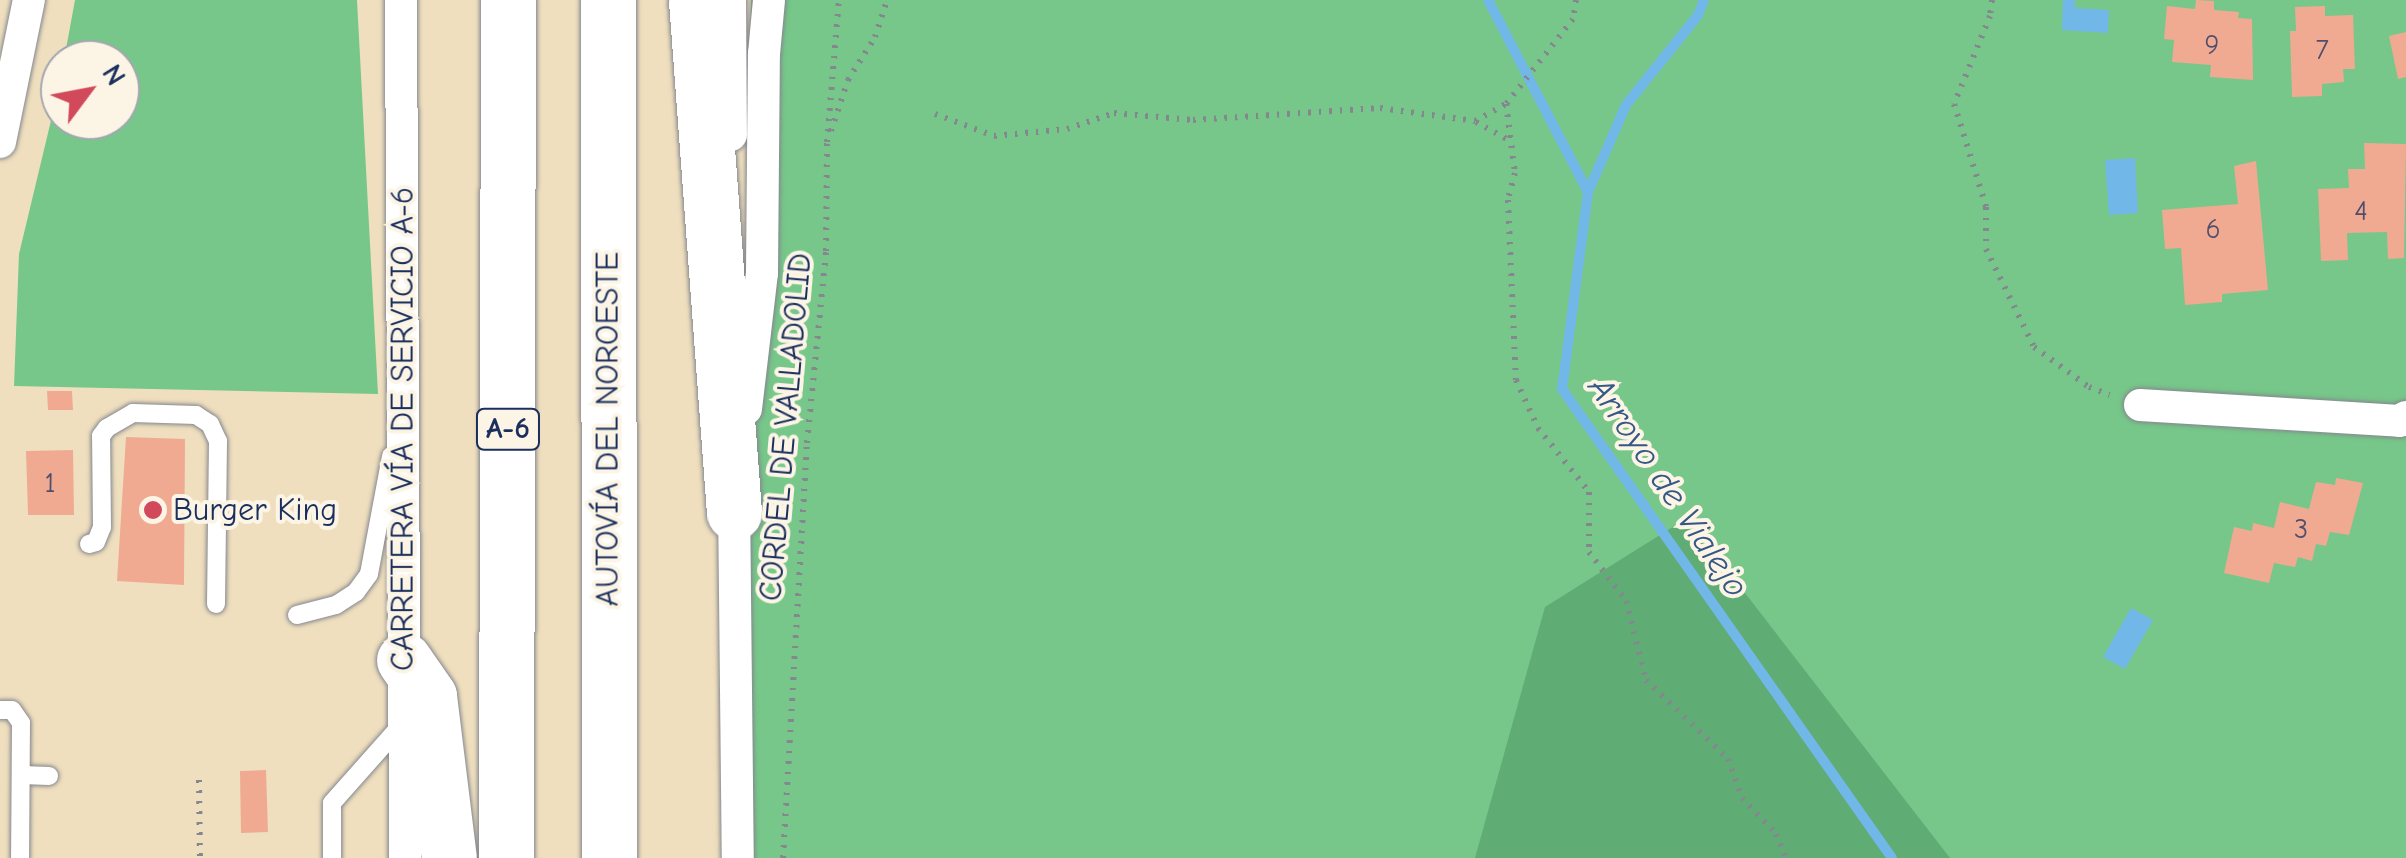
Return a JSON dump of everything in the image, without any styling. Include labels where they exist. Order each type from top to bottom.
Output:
[{"type":"highway","name":"A-6","points":[[506,858],[508,0]]},
{"type":"highway","name":"AUTOVÍA DEL NOROESTE","points":[[608,0],[609,858]]},
{"type":"highway","points":[[696,0],[734,513]]},
{"type":"highway","points":[[404,660],[429,696],[449,858]]},
{"type":"street","points":[[0,142],[29,0]]},
{"type":"street","points":[[730,0],[738,858]]},
{"type":"street","points":[[734,513],[762,273],[764,54],[769,0]]},
{"type":"street","name":"CARRETERA VÍA DE SERVICIO A-6","points":[[399,9],[406,858]]},
{"type":"street","points":[[2140,406],[2400,421],[2406,417]]},
{"type":"lane","points":[[297,615],[336,605],[356,592],[369,574],[404,392]]},
{"type":"lane","points":[[90,544],[96,542],[102,528],[101,436],[107,428],[132,413],[196,415],[210,424],[218,441],[216,604]]},
{"type":"lane","points":[[0,710],[12,710],[22,723],[20,858]]},
{"type":"lane","points":[[332,858],[332,803],[404,723]]},
{"type":"lane","points":[[22,775],[49,776]]},
{"type":"path","name":"CORDEL DE VALLADOLID","points":[[783,858],[805,462],[826,250],[828,142],[838,0]]},
{"type":"path","points":[[828,142],[848,80],[875,37],[888,0]]},
{"type":"path","points":[[1475,121],[1506,104],[1574,20],[1576,0]]},
{"type":"path","points":[[1992,0],[1990,16],[1954,104],[1986,208],[1986,249],[2034,347],[2089,387],[2140,406]]},
{"type":"path","points":[[1506,104],[1515,174],[1508,200],[1516,380],[1538,428],[1588,492],[1589,552],[1626,602],[1646,680],[1728,759],[1742,798],[1776,834],[1786,858]]},
{"type":"path","points":[[935,114],[994,136],[1067,129],[1114,114],[1193,120],[1380,108],[1475,121],[1510,141]]},
{"type":"path","points":[[199,780],[200,858]]},
{"type":"green space","points":[[75,0],[357,0],[378,394],[14,386],[19,254],[46,140],[140,140],[140,40],[68,40]]},
{"type":"green space","points":[[751,0],[2406,0],[2406,858],[740,858]]},
{"type":"green space","points":[[1687,518],[1950,858],[1475,858],[1545,607]]},
{"type":"water","points":[[2063,0],[2075,0],[2075,8],[2109,10],[2108,33],[2062,30]]},
{"type":"water","points":[[2135,158],[2138,213],[2109,215],[2105,160]]},
{"type":"water","points":[[2131,608],[2153,620],[2125,669],[2103,657]]},
{"type":"building","points":[[2196,0],[2214,1],[2214,10],[2239,12],[2238,18],[2252,19],[2253,80],[2210,77],[2211,65],[2172,62],[2174,40],[2164,39],[2167,6],[2195,9]]},
{"type":"building","points":[[2325,6],[2325,16],[2353,15],[2355,69],[2343,69],[2344,82],[2322,84],[2322,96],[2292,97],[2290,31],[2296,31],[2295,7]]},
{"type":"building","points":[[2406,32],[2406,77],[2398,79],[2389,36]]},
{"type":"building","points":[[2364,143],[2406,144],[2404,258],[2388,259],[2387,232],[2347,233],[2348,260],[2321,261],[2318,189],[2349,188],[2348,169],[2365,169]]},
{"type":"building","points":[[2256,161],[2268,290],[2222,294],[2222,302],[2185,305],[2181,248],[2165,249],[2162,210],[2238,204],[2234,166]]},
{"type":"building","points":[[47,391],[72,391],[73,410],[48,410]]},
{"type":"building","name":"Burger King","points":[[126,437],[185,439],[184,585],[117,581]]},
{"type":"building","points":[[73,450],[74,515],[28,515],[26,451]]},
{"type":"building","points":[[2336,478],[2363,483],[2349,535],[2330,532],[2326,546],[2316,544],[2312,561],[2298,557],[2295,567],[2274,563],[2269,583],[2224,573],[2234,527],[2252,531],[2253,523],[2274,528],[2280,502],[2309,509],[2316,482],[2335,485]]},
{"type":"building","points":[[266,770],[268,832],[241,833],[240,771]]},
{"type":"waterway","name":"Arroyo de Vialejo","points":[[1488,0],[1588,192],[1562,389],[1892,858]]},
{"type":"waterway","points":[[1588,192],[1626,105],[1698,15],[1704,0]]},
{"type":"place","name":"Burger King","points":[[153,510]]}]
